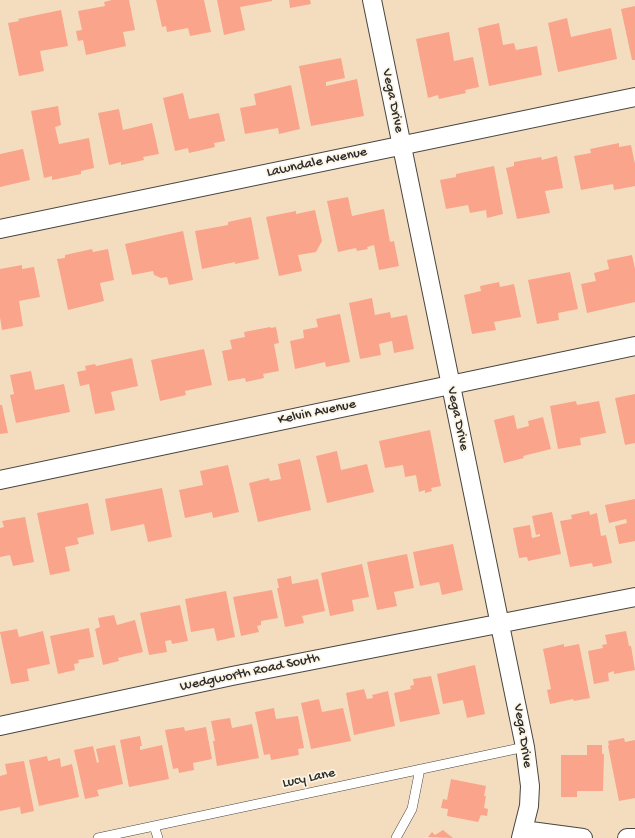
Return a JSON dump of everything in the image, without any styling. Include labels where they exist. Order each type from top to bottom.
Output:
[{"type":"street","name":"Vega Drive","points":[[372,0],[526,747],[530,786],[529,806],[522,834]]},
{"type":"street","name":"Lawndale Avenue","points":[[0,229],[635,97]]},
{"type":"street","name":"Kelvin Avenue","points":[[0,480],[635,346]]},
{"type":"street","name":"Wedgworth Road South","points":[[0,726],[240,675],[635,597]]},
{"type":"street","points":[[522,834],[583,838]]},
{"type":"street","points":[[627,838],[635,838]]},
{"type":"lane","name":"Lucy Lane","points":[[98,838],[526,747]]},
{"type":"lane","points":[[396,838],[412,809],[420,770]]},
{"type":"lane","points":[[154,826],[158,838]]},
{"type":"building","points":[[112,0],[129,0],[135,30],[123,32],[126,46],[86,55],[83,40],[78,41],[76,31],[82,30],[78,11],[105,6],[104,2]]},
{"type":"building","points":[[156,0],[204,0],[211,32],[190,36],[188,28],[167,32],[166,26],[162,27]]},
{"type":"building","points":[[217,0],[272,1],[240,7],[245,30],[224,35]]},
{"type":"building","points":[[289,0],[310,0],[311,4],[290,8]]},
{"type":"building","points":[[635,6],[635,60],[632,60],[621,9]]},
{"type":"building","points":[[61,10],[68,46],[40,51],[44,71],[19,76],[8,23],[19,21],[18,19]]},
{"type":"building","points":[[567,18],[571,37],[611,28],[617,59],[558,72],[548,23]]},
{"type":"building","points":[[499,23],[503,45],[514,43],[516,50],[537,46],[542,75],[489,86],[478,28]]},
{"type":"building","points":[[449,32],[454,61],[473,57],[479,87],[465,90],[466,93],[439,99],[438,95],[428,98],[416,39]]},
{"type":"building","points":[[341,58],[345,78],[326,82],[326,86],[357,79],[364,116],[311,126],[299,66]]},
{"type":"building","points":[[291,85],[300,129],[279,134],[278,128],[245,134],[240,108],[256,105],[254,94]]},
{"type":"building","points":[[183,93],[189,119],[219,113],[225,141],[214,143],[215,147],[189,153],[188,148],[175,151],[163,98]]},
{"type":"building","points":[[58,106],[61,125],[55,127],[59,144],[89,138],[94,168],[81,171],[81,174],[52,180],[52,176],[44,178],[31,111]]},
{"type":"building","points":[[119,109],[123,130],[152,123],[159,154],[143,157],[144,160],[121,165],[121,162],[109,165],[98,113]]},
{"type":"building","points":[[619,143],[619,147],[631,145],[635,164],[635,186],[614,190],[613,184],[581,190],[574,156],[591,153],[590,149]]},
{"type":"building","points":[[23,149],[30,180],[0,187],[0,154]]},
{"type":"building","points":[[557,156],[563,188],[545,191],[550,213],[517,219],[506,168],[514,166],[514,162],[541,157],[542,160]]},
{"type":"building","points":[[494,166],[503,214],[487,218],[486,210],[470,213],[468,205],[446,209],[440,180],[456,177],[456,174]]},
{"type":"building","points":[[348,197],[352,216],[384,209],[390,242],[394,241],[399,266],[379,270],[374,245],[367,247],[368,249],[357,251],[356,248],[338,252],[327,201]]},
{"type":"building","points":[[315,210],[322,241],[316,252],[298,255],[302,271],[279,276],[266,217],[296,211],[296,214]]},
{"type":"building","points":[[251,217],[259,259],[202,269],[195,231],[228,225],[228,222]]},
{"type":"building","points":[[183,231],[193,280],[169,285],[167,277],[161,278],[154,275],[153,271],[132,275],[125,244]]},
{"type":"building","points":[[92,249],[93,252],[108,249],[114,280],[100,283],[104,301],[68,310],[57,259],[65,258],[65,255]]},
{"type":"building","points":[[632,255],[635,269],[635,302],[587,313],[581,284],[596,281],[594,273],[609,269],[607,260]]},
{"type":"building","points":[[22,265],[22,269],[34,267],[40,297],[19,301],[23,326],[2,330],[0,317],[0,269]]},
{"type":"building","points":[[570,272],[578,309],[558,313],[559,320],[537,324],[528,280]]},
{"type":"building","points":[[499,282],[500,287],[514,284],[521,317],[494,322],[496,330],[472,334],[464,295],[481,291],[480,286]]},
{"type":"building","points":[[372,298],[375,315],[390,312],[391,318],[407,315],[414,349],[394,353],[392,341],[379,344],[381,355],[360,359],[349,303]]},
{"type":"building","points":[[340,314],[350,362],[326,367],[325,362],[295,369],[290,341],[304,338],[303,330],[318,327],[316,319]]},
{"type":"building","points":[[276,327],[279,343],[274,344],[279,371],[263,374],[264,378],[246,382],[245,378],[228,381],[222,351],[232,349],[230,340],[245,337],[244,332]]},
{"type":"building","points":[[204,349],[212,385],[185,391],[186,395],[160,401],[151,360]]},
{"type":"building","points":[[132,358],[138,386],[111,392],[115,410],[95,414],[89,384],[80,386],[77,372],[86,370],[85,366],[95,364],[96,366]]},
{"type":"building","points":[[31,371],[35,390],[64,384],[70,412],[16,423],[10,395],[14,394],[10,375]]},
{"type":"building","points":[[635,394],[635,443],[625,445],[615,398]]},
{"type":"building","points":[[576,401],[577,405],[599,401],[606,433],[580,438],[581,445],[558,449],[550,406]]},
{"type":"building","points":[[0,405],[2,405],[8,433],[0,434]]},
{"type":"building","points":[[514,415],[517,429],[529,426],[528,421],[543,417],[551,449],[523,456],[524,458],[504,463],[494,420]]},
{"type":"building","points":[[430,430],[441,486],[431,488],[432,491],[425,493],[425,490],[419,492],[416,475],[405,477],[403,465],[385,468],[379,441]]},
{"type":"building","points":[[337,451],[341,470],[367,464],[374,492],[327,503],[316,456]]},
{"type":"building","points":[[300,459],[311,510],[258,522],[249,483],[269,478],[270,481],[281,479],[278,464]]},
{"type":"building","points":[[228,465],[239,512],[213,518],[212,512],[185,518],[179,490],[203,485],[200,471]]},
{"type":"building","points":[[162,488],[172,537],[148,542],[144,524],[111,531],[105,499]]},
{"type":"building","points":[[635,499],[635,541],[619,544],[615,526],[627,523],[626,519],[609,523],[605,505]]},
{"type":"building","points":[[88,503],[94,534],[77,538],[79,544],[65,547],[70,571],[50,575],[37,513]]},
{"type":"building","points":[[589,511],[590,515],[597,513],[601,536],[606,535],[612,563],[593,567],[592,563],[570,567],[560,521],[572,519],[571,515]]},
{"type":"building","points":[[552,512],[561,554],[528,561],[527,557],[519,558],[513,528],[530,525],[532,538],[540,536],[540,534],[536,535],[532,516]]},
{"type":"building","points":[[25,517],[34,562],[13,566],[10,555],[0,557],[0,528],[4,527],[2,521]]},
{"type":"building","points":[[453,544],[463,590],[442,595],[439,582],[420,586],[413,552]]},
{"type":"building","points":[[407,554],[414,588],[394,592],[397,606],[377,610],[367,562]]},
{"type":"building","points":[[362,564],[369,597],[352,600],[354,611],[330,616],[321,573]]},
{"type":"building","points":[[291,576],[292,584],[318,579],[325,611],[302,616],[304,623],[285,627],[277,588],[279,588],[277,579]]},
{"type":"building","points":[[272,590],[278,618],[261,621],[261,625],[257,626],[259,632],[241,636],[233,597]]},
{"type":"building","points":[[226,591],[235,637],[217,641],[214,628],[191,632],[185,599]]},
{"type":"building","points":[[180,605],[188,641],[172,644],[171,640],[165,641],[167,652],[149,655],[140,613]]},
{"type":"building","points":[[114,615],[117,625],[135,620],[143,652],[118,658],[119,661],[103,665],[95,629],[100,627],[98,618]]},
{"type":"building","points":[[89,628],[94,657],[78,660],[79,663],[74,664],[75,670],[58,674],[50,636]]},
{"type":"building","points":[[17,629],[19,637],[43,631],[50,664],[27,669],[29,681],[11,684],[0,632]]},
{"type":"building","points":[[626,631],[629,646],[631,646],[635,670],[614,674],[614,671],[608,673],[609,681],[594,684],[588,651],[603,648],[602,645],[607,644],[605,635]]},
{"type":"building","points":[[564,644],[564,647],[579,644],[590,698],[574,701],[573,699],[550,704],[547,690],[551,689],[543,649]]},
{"type":"building","points":[[475,665],[485,714],[467,718],[463,700],[443,704],[437,674]]},
{"type":"building","points":[[431,676],[440,714],[400,722],[394,693],[411,689],[410,686],[414,685],[413,679]]},
{"type":"building","points":[[364,689],[367,699],[373,698],[372,695],[388,691],[395,726],[354,735],[346,693]]},
{"type":"building","points":[[319,699],[322,712],[343,708],[351,741],[311,749],[301,703]]},
{"type":"building","points":[[274,708],[276,719],[298,716],[304,748],[298,749],[299,755],[271,760],[270,754],[264,755],[255,712]]},
{"type":"building","points":[[230,718],[232,728],[252,724],[259,758],[217,766],[213,741],[215,741],[211,721]]},
{"type":"building","points":[[184,727],[185,731],[206,727],[212,759],[193,763],[194,770],[179,773],[178,768],[173,769],[165,730]]},
{"type":"building","points":[[140,736],[142,746],[140,746],[140,750],[162,745],[169,779],[129,787],[120,740]]},
{"type":"building","points":[[624,738],[625,742],[635,740],[635,798],[619,801],[608,741]]},
{"type":"building","points":[[115,745],[123,784],[97,790],[99,796],[85,799],[74,750],[93,746],[97,763],[99,762],[96,749]]},
{"type":"building","points":[[587,745],[602,745],[602,754],[604,754],[603,791],[577,791],[577,797],[561,797],[561,755],[587,755]]},
{"type":"building","points":[[47,756],[48,761],[60,758],[61,767],[72,764],[79,797],[39,806],[29,760]]},
{"type":"building","points":[[24,761],[34,811],[21,814],[20,807],[0,811],[0,776],[7,774],[5,764]]},
{"type":"building","points":[[451,779],[486,786],[484,808],[488,809],[487,816],[481,815],[478,822],[447,816],[448,809],[441,808],[443,799],[447,800]]},
{"type":"building","points":[[443,830],[453,838],[428,837],[432,832],[435,835]]}]
